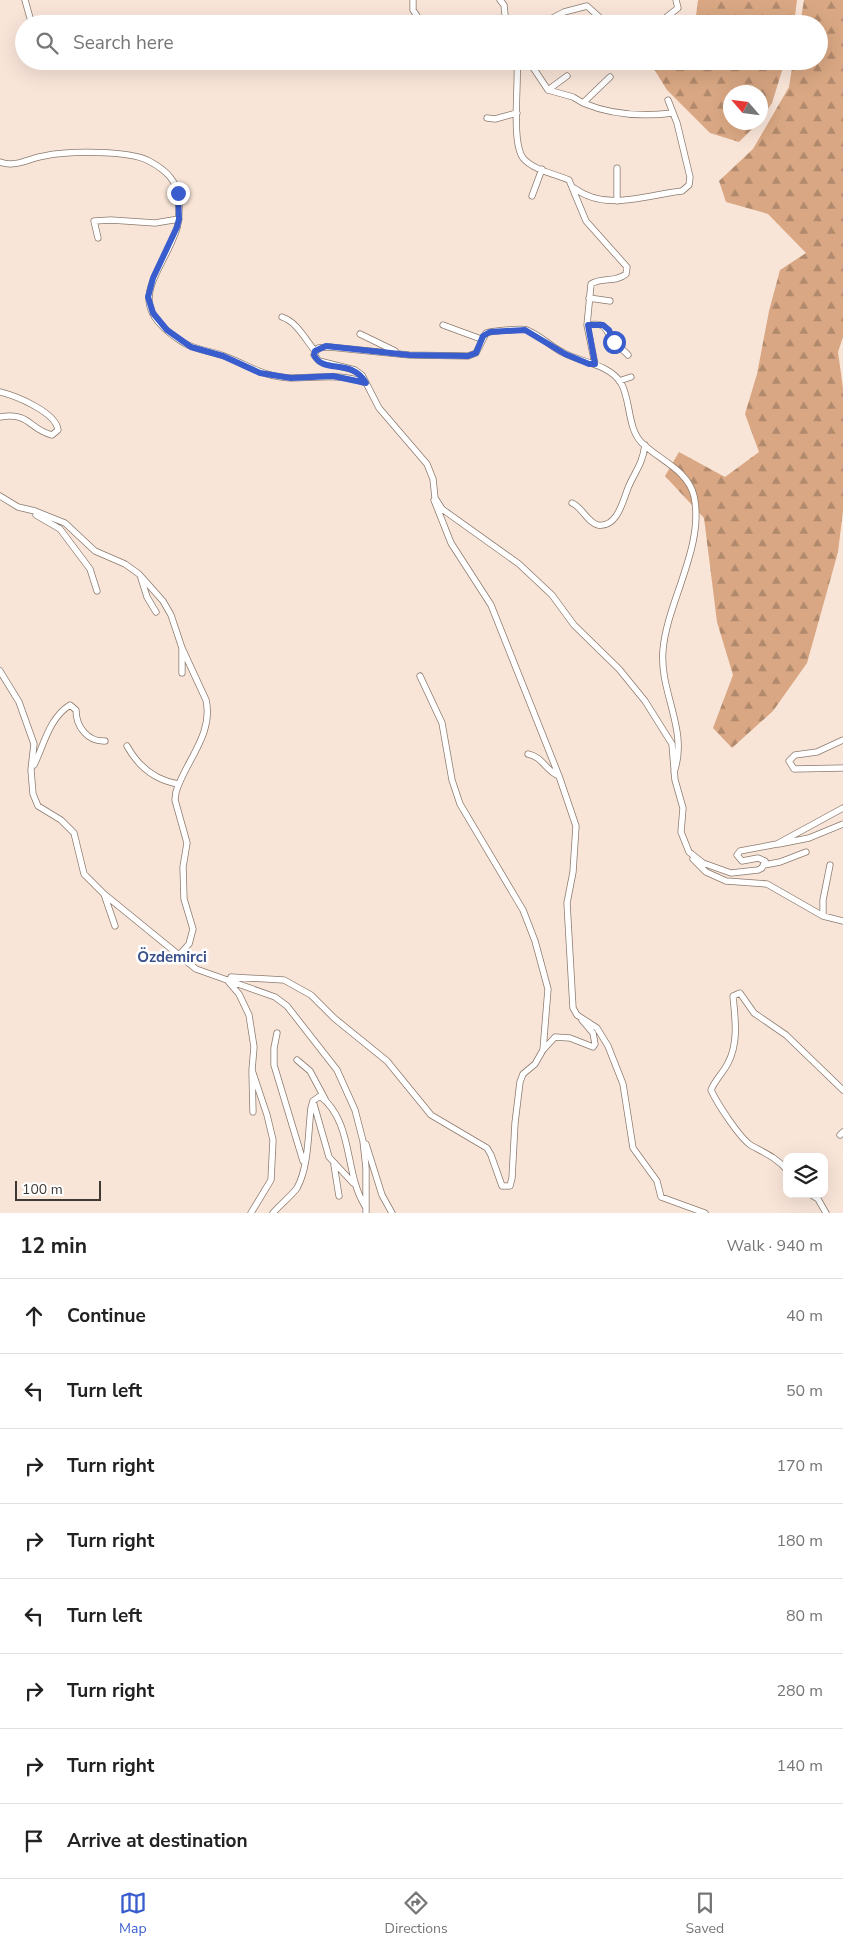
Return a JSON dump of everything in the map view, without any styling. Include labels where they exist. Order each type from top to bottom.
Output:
[{"type":"street","points":[[25,0],[29,15]]},
{"type":"street","points":[[413,0],[413,10],[416,15]]},
{"type":"street","points":[[500,0],[504,5],[505,15]]},
{"type":"street","points":[[669,15],[678,8],[676,0]]},
{"type":"street","points":[[558,15],[587,6],[597,15]]},
{"type":"street","points":[[517,70],[517,142],[523,158],[533,166],[569,180],[574,188],[586,221],[627,267],[626,274],[620,279],[597,280],[591,284],[588,325],[595,364]]},
{"type":"street","points":[[535,70],[548,90],[573,96],[583,103],[598,109],[622,114],[673,113]]},
{"type":"street","points":[[548,90],[566,76]]},
{"type":"street","points":[[583,103],[610,77]]},
{"type":"street","points":[[574,188],[587,196],[618,201],[682,191],[689,185],[690,177],[668,100]]},
{"type":"street","points":[[487,118],[496,119],[517,113]]},
{"type":"street","points":[[0,162],[15,164],[43,156],[74,152],[140,158],[165,172],[174,181],[178,193],[179,219],[176,232],[151,281],[148,297],[153,313],[167,330],[191,347],[223,356],[260,373],[291,378],[333,376],[366,383]]},
{"type":"street","points":[[617,168],[618,201]]},
{"type":"street","points":[[532,196],[542,169]]},
{"type":"street","points":[[98,238],[94,221],[111,220],[155,223],[179,219]]},
{"type":"street","points":[[589,298],[610,301]]},
{"type":"street","points":[[223,977],[284,980],[317,999],[327,1013],[391,1065],[431,1115],[487,1148],[502,1186],[510,1186],[512,1178],[515,1123],[520,1082],[523,1074],[535,1064],[543,1050],[555,1037],[563,1036],[593,1047],[595,1044],[593,1033],[573,1008],[567,903],[573,872],[576,826],[559,776],[491,605],[451,543],[433,502],[433,479],[427,464],[379,408],[366,383],[356,370],[319,361],[314,355],[315,351],[295,325],[282,317]]},
{"type":"street","points":[[588,325],[599,324],[606,328],[614,342],[628,356]]},
{"type":"street","points":[[443,325],[481,339]]},
{"type":"street","points":[[315,351],[318,348],[329,347],[404,354],[472,355],[476,353],[481,339],[490,332],[525,330],[565,354],[589,364],[595,364],[619,381],[638,436],[645,446],[686,479],[693,493],[696,510],[687,567],[667,629],[663,650],[664,675],[679,740],[674,772]]},
{"type":"street","points":[[360,334],[404,354]]},
{"type":"street","points":[[619,381],[631,377]]},
{"type":"street","points":[[0,392],[20,397],[53,421],[58,430],[52,435],[46,434],[23,417],[0,417]]},
{"type":"street","points":[[572,503],[583,510],[593,523],[601,525],[609,522],[618,513],[640,469],[645,446]]},
{"type":"street","points":[[434,494],[442,509],[519,564],[552,595],[574,625],[622,672],[646,701],[672,744],[675,784],[683,808],[682,832],[693,860],[706,872],[726,882],[767,884],[823,916],[843,921]]},
{"type":"street","points":[[0,496],[18,507],[35,511],[65,523],[95,551],[125,564],[139,574],[163,601],[172,615],[182,648],[208,708],[205,732],[178,784],[176,800],[187,843],[184,859],[184,899],[193,929],[189,944],[178,956]]},
{"type":"street","points":[[26,509],[60,530],[90,569],[97,592]]},
{"type":"street","points":[[139,574],[148,598],[156,612]]},
{"type":"street","points":[[182,648],[182,673]]},
{"type":"street","points":[[0,672],[19,702],[34,744],[33,794],[38,806],[61,820],[74,833],[84,874],[104,894],[196,969],[276,997],[287,1006],[337,1070],[355,1110],[363,1140],[366,1168],[366,1210]]},
{"type":"street","points":[[420,676],[442,722],[452,780],[460,804],[523,910],[535,941],[548,989],[543,1050]]},
{"type":"street","points":[[32,770],[52,722],[70,705],[76,710],[76,718],[84,732],[96,741],[105,741]]},
{"type":"street","points":[[843,740],[817,752],[795,755],[789,761],[794,768],[843,768]]},
{"type":"street","points":[[127,746],[141,766],[155,776],[178,784]]},
{"type":"street","points":[[528,754],[536,756],[551,773],[559,776]]},
{"type":"street","points":[[777,844],[843,808]]},
{"type":"street","points":[[764,865],[765,861],[762,859],[742,860],[737,855],[740,852],[809,838],[843,824]]},
{"type":"street","points":[[689,852],[703,863],[731,873],[758,870],[764,865],[780,862],[806,852]]},
{"type":"street","points":[[823,916],[830,865]]},
{"type":"street","points":[[104,894],[115,926]]},
{"type":"street","points":[[223,977],[235,987],[250,1015],[254,1047],[252,1070],[253,1112]]},
{"type":"street","points":[[783,1166],[772,1156],[752,1145],[742,1136],[718,1104],[711,1090],[728,1063],[734,1048],[736,1032],[733,996],[740,993],[754,1013],[786,1035],[843,1090]]},
{"type":"street","points":[[577,1015],[597,1028],[608,1046],[622,1084],[633,1148],[657,1181],[661,1197],[705,1213]]},
{"type":"street","points":[[277,1033],[274,1048],[274,1064],[304,1163]]},
{"type":"street","points":[[297,1060],[310,1071],[335,1114],[347,1144],[355,1187]]},
{"type":"street","points":[[251,1213],[271,1180],[273,1140],[268,1114],[252,1070]]},
{"type":"street","points":[[273,1213],[284,1199],[296,1190],[302,1174],[313,1101],[320,1096],[326,1101]]},
{"type":"street","points":[[313,1101],[319,1115],[326,1149],[334,1163],[346,1174],[355,1187],[366,1210]]},
{"type":"street","points":[[363,1140],[370,1155],[382,1195],[392,1213]]},
{"type":"street","points":[[334,1163],[338,1196]]},
{"type":"street","points":[[816,1198],[826,1213]]},
{"type":"green space","points":[[698,0],[797,0],[795,15],[696,15]]},
{"type":"green space","points":[[804,0],[843,0],[843,337],[838,352],[843,388],[843,511],[838,552],[807,663],[773,711],[732,748],[713,728],[733,675],[717,622],[704,518],[665,476],[679,452],[725,477],[759,452],[745,414],[757,374],[769,311],[780,270],[806,253],[768,214],[726,202],[719,181],[753,149],[764,130],[768,130],[768,123],[789,87],[792,70],[828,70],[828,15],[802,15]]},
{"type":"green space","points":[[655,70],[782,70],[772,103],[768,109],[768,85],[723,85],[723,130],[751,130],[739,142],[710,133],[667,90]]},
{"type":"district","name":"Özdemirci","points":[[172,957]]},
{"type":"route","points":[[178,193],[179,219],[176,232],[151,281],[148,297],[149,305],[155,317],[164,327],[184,343],[191,347],[234,360],[256,372],[291,378],[316,375],[333,376],[355,379],[366,383],[362,375],[356,370],[319,361],[314,355],[315,351],[326,346],[409,355],[468,356],[476,353],[486,333],[494,331],[525,330],[560,352],[589,364],[595,364],[588,325],[603,325],[609,330],[614,342]]}]
